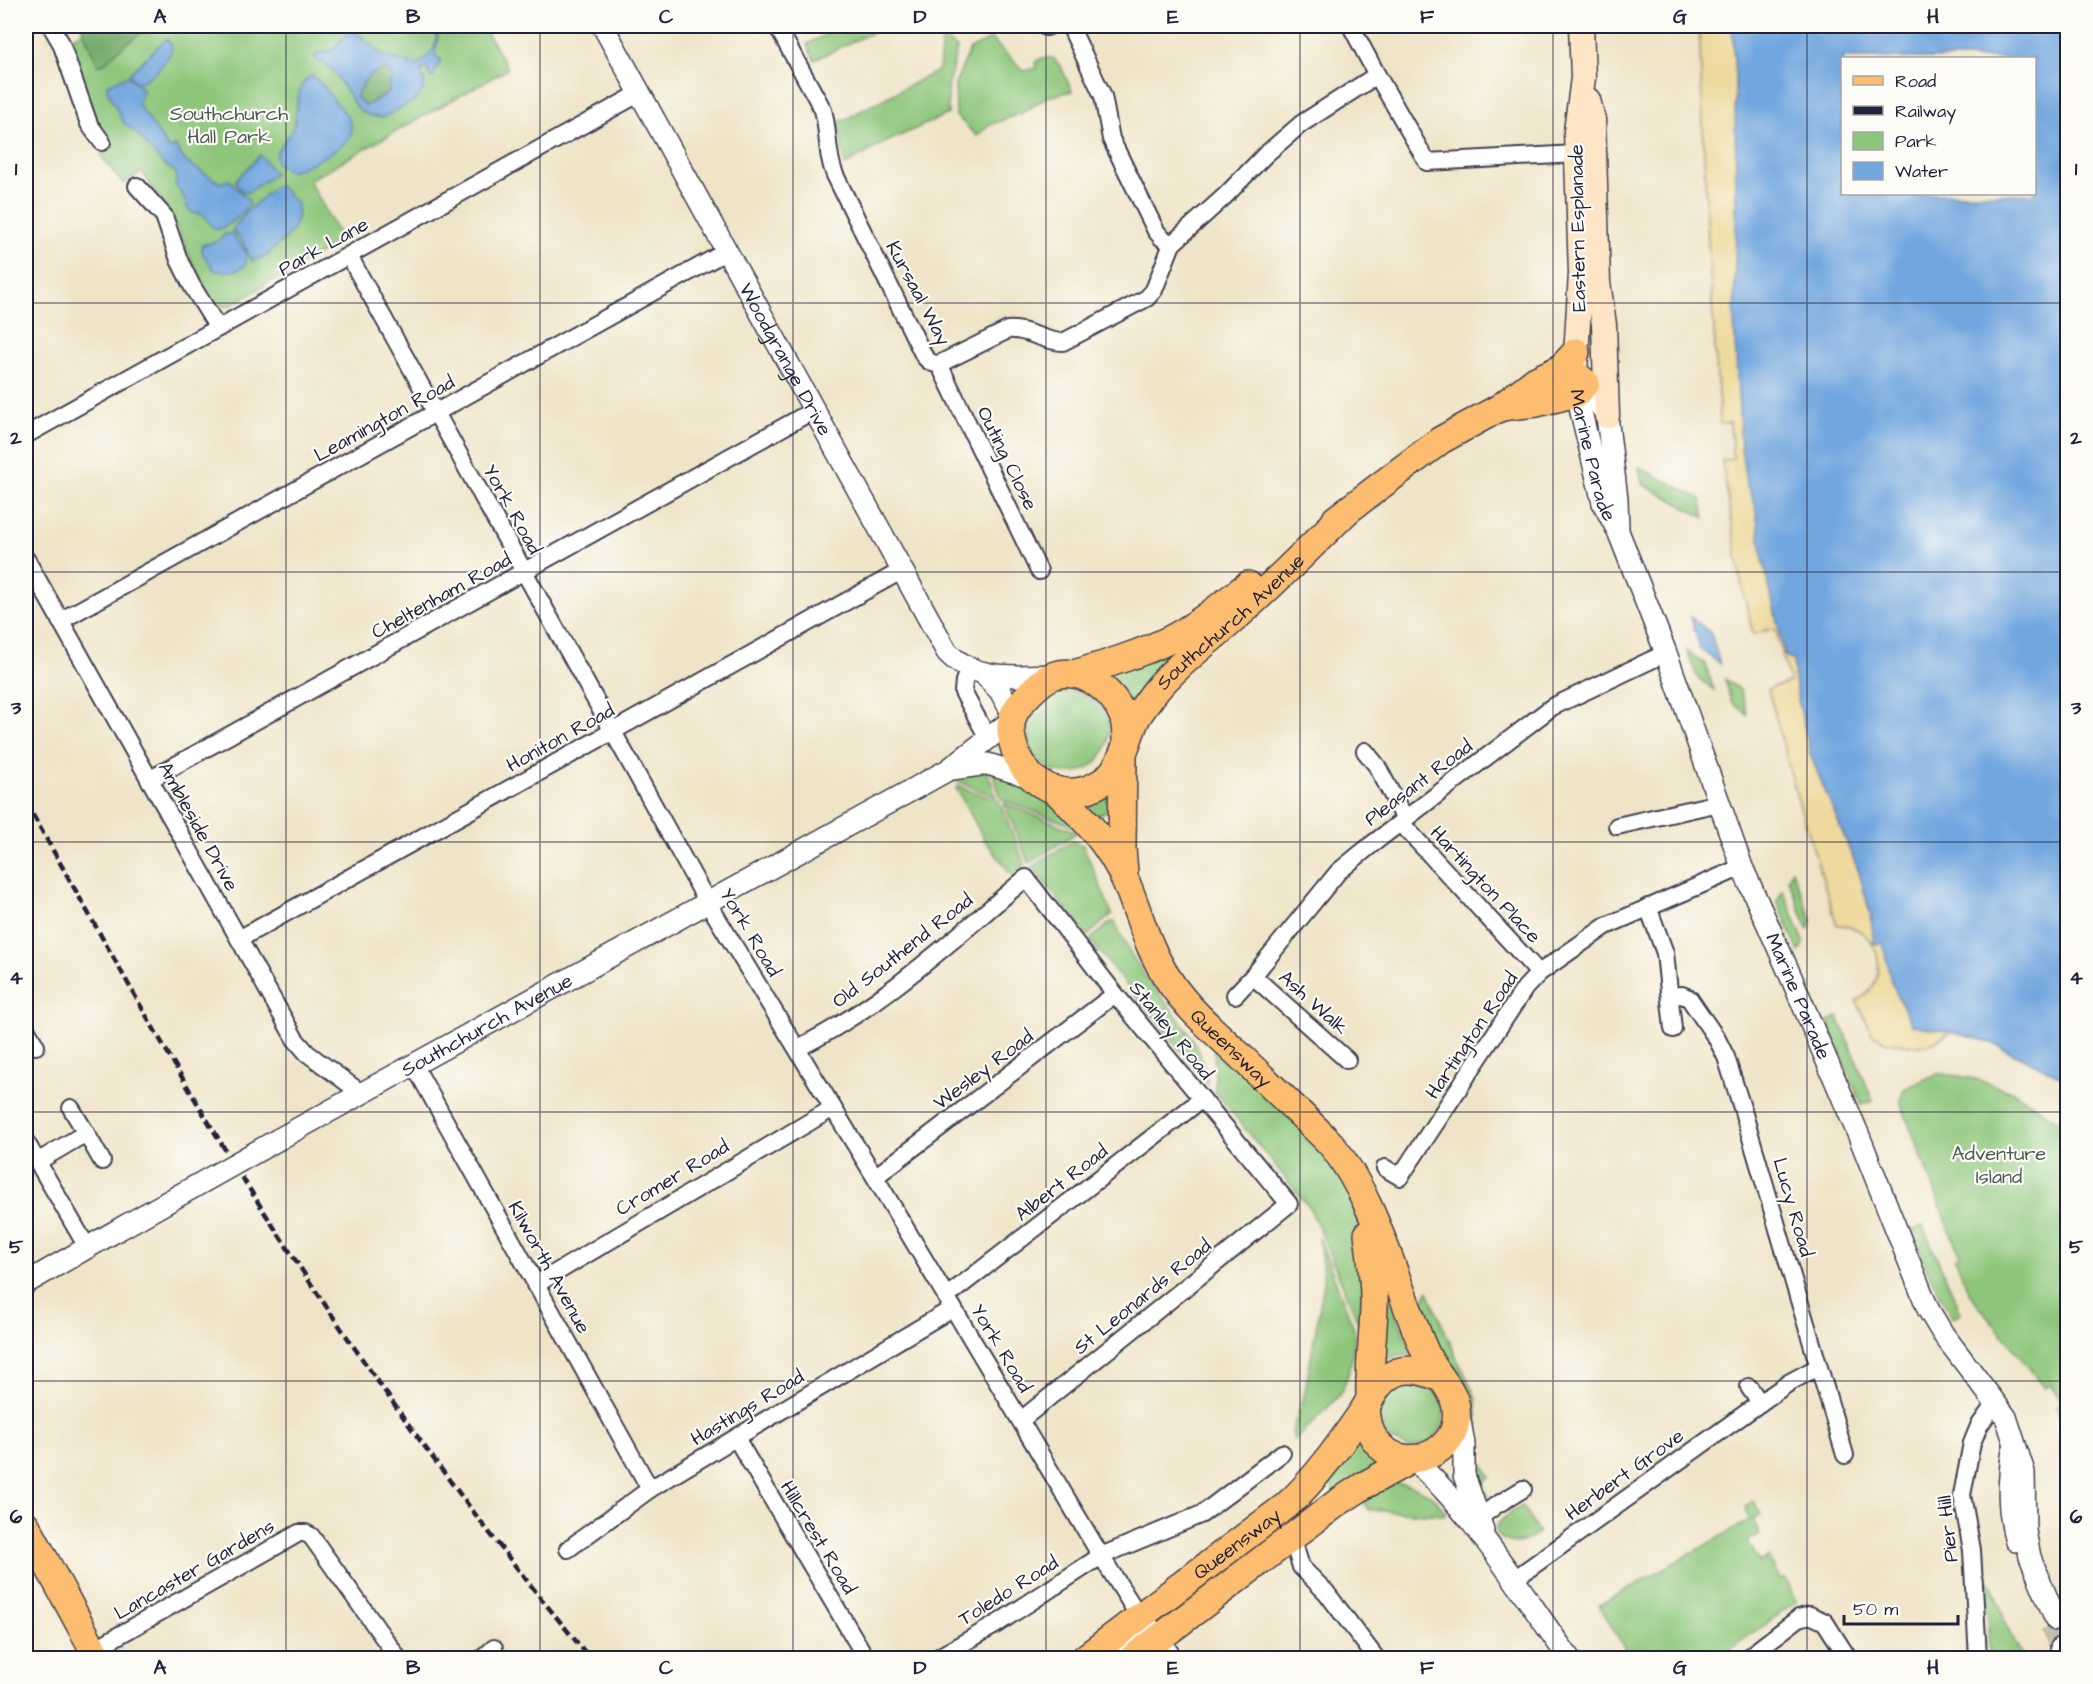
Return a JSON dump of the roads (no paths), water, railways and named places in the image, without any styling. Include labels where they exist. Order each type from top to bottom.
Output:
[{"type":"main road","name":"Eastern Esplanade","points":[[1581,26],[1583,83],[1576,131],[1581,273],[1575,374],[1593,370],[1592,316],[1598,282]]},
{"type":"main road","name":"Eastern Esplanade","points":[[1583,83],[1593,119],[1598,282],[1604,325],[1607,416]]},
{"type":"main road","points":[[1576,154],[1585,151],[1593,119]]},
{"type":"main road","name":"Southchurch Avenue","points":[[1013,718],[1022,701],[1038,685],[1063,675],[1130,656],[1170,639],[1194,625],[1441,440],[1501,407],[1536,380],[1575,374]]},
{"type":"main road","name":"Southchurch Avenue","points":[[1030,777],[1057,792],[1074,793],[1089,790],[1113,772],[1137,717],[1161,684],[1261,595],[1349,509]]},
{"type":"main road","points":[[1063,675],[1086,678],[1107,692],[1123,717],[1125,749]]},
{"type":"main road","points":[[1013,718],[1011,730],[1018,758],[1030,777]]},
{"type":"main road","name":"Queensway","points":[[1125,749],[1122,848],[1125,881]]},
{"type":"main road","name":"Queensway","points":[[1057,792],[1082,816],[1099,837],[1125,881],[1143,932],[1170,982],[1200,1018],[1332,1144],[1346,1162],[1362,1196],[1417,1334],[1440,1378],[1451,1390],[1456,1402],[1453,1434],[1434,1453],[1422,1458],[1412,1459],[1391,1454],[1375,1440],[1367,1423],[1374,1279],[1362,1196]]},
{"type":"main road","name":"Queensway","points":[[1085,1659],[1305,1489],[1318,1474],[1377,1386],[1388,1377],[1405,1370],[1425,1371],[1440,1378]]},
{"type":"main road","name":"Queensway","points":[[1133,1659],[1167,1649],[1240,1575],[1346,1497],[1412,1459]]},
{"type":"main road","points":[[26,1525],[96,1654]]},
{"type":"street","points":[[51,26],[61,43],[89,124],[102,142]]},
{"type":"street","name":"Woodgrange Drive","points":[[603,26],[947,652],[977,671],[1000,691],[1013,718]]},
{"type":"street","name":"Kursaal Way","points":[[777,26],[823,110],[828,153],[835,175],[924,356],[928,362],[939,364],[1008,330],[1015,329],[1055,342],[1063,342],[1141,303],[1154,290],[1172,244],[1225,196],[1265,155],[1301,124],[1377,75]]},
{"type":"street","points":[[1070,26],[1103,96],[1111,139],[1156,231],[1172,244]]},
{"type":"street","points":[[1351,26],[1427,162],[1576,154]]},
{"type":"street","name":"Park Lane","points":[[26,435],[640,93]]},
{"type":"street","points":[[137,186],[164,216],[183,269],[218,328]]},
{"type":"street","name":"Leamington Road","points":[[60,621],[727,251]]},
{"type":"street","name":"York Road","points":[[348,256],[708,903],[798,1048],[1139,1616]]},
{"type":"street","name":"Outing Close","points":[[939,364],[1039,571]]},
{"type":"street","name":"Marine Parade","points":[[1575,374],[1607,416],[1617,499],[1618,531]]},
{"type":"street","name":"Marine Parade","points":[[1575,374],[1602,503],[1618,531],[1666,653],[1742,867],[1845,1105],[1928,1309],[1943,1334],[2006,1418],[2024,1472],[2025,1531],[2030,1557],[2053,1623],[2030,1579],[2014,1538],[2009,1511],[2008,1484],[2014,1443]]},
{"type":"street","name":"Cheltenham Road","points":[[149,780],[814,410]]},
{"type":"street","name":"Ambleside Drive","points":[[26,560],[301,1047],[362,1092]]},
{"type":"street","name":"Honiton Road","points":[[239,939],[901,571]]},
{"type":"street","name":"Pleasant Road","points":[[1235,995],[1338,872],[1371,845],[1552,707],[1666,653]]},
{"type":"street","points":[[983,729],[963,692],[964,681],[977,671],[998,676],[1063,675]]},
{"type":"street","name":"Southchurch Avenue","points":[[26,1283],[87,1246],[362,1092],[948,770],[1013,718]]},
{"type":"street","name":"Hartington Place","points":[[1365,751],[1377,766],[1403,821],[1539,973]]},
{"type":"street","name":"Southchurch Avenue","points":[[948,770],[988,764],[1030,777]]},
{"type":"street","points":[[1617,826],[1719,803]]},
{"type":"street","name":"Hartington Road","points":[[1385,1168],[1400,1177],[1525,988],[1539,973],[1606,926],[1742,867]]},
{"type":"street","name":"Stanley Road","points":[[1026,878],[1115,994],[1289,1204]]},
{"type":"street","name":"Old Southend Road","points":[[798,1048],[852,1018],[895,986],[1026,878]]},
{"type":"street","points":[[1648,907],[1665,953],[1673,1029]]},
{"type":"street","name":"Ash Walk","points":[[1253,976],[1347,1060]]},
{"type":"street","name":"Wesley Road","points":[[875,1177],[1115,994]]},
{"type":"street","name":"Lucy Road","points":[[1670,996],[1682,995],[1689,998],[1726,1056],[1845,1455]]},
{"type":"street","points":[[26,1029],[36,1046]]},
{"type":"street","name":"Kilworth Avenue","points":[[414,1065],[650,1489]]},
{"type":"street","name":"Albert Road","points":[[950,1303],[1202,1099]]},
{"type":"street","points":[[71,1108],[102,1161]]},
{"type":"street","name":"Cromer Road","points":[[535,1285],[833,1108]]},
{"type":"street","points":[[37,1162],[86,1133]]},
{"type":"street","points":[[26,1142],[87,1246]]},
{"type":"street","name":"St Leonards Road","points":[[1022,1420],[1289,1204]]},
{"type":"street","name":"Hastings Road","points":[[568,1549],[650,1489],[950,1303]]},
{"type":"street","name":"Herbert Grove","points":[[1513,1580],[1790,1382],[1818,1367]]},
{"type":"street","points":[[1749,1387],[1760,1403]]},
{"type":"street","points":[[1456,1402],[1461,1424],[1464,1475],[1475,1521],[1491,1550],[1569,1659]]},
{"type":"street","name":"Pier Hill","points":[[1978,1659],[1972,1550],[1962,1495],[1972,1443],[1979,1426],[1996,1402]]},
{"type":"street","name":"Hillcrest Road","points":[[736,1437],[866,1659]]},
{"type":"street","name":"Toledo Road","points":[[937,1659],[995,1625],[1101,1556],[1202,1514],[1282,1453]]},
{"type":"street","points":[[1412,1459],[1475,1521]]},
{"type":"street","points":[[1475,1521],[1523,1489]]},
{"type":"street","name":"Lancaster Gardens","points":[[96,1654],[299,1533],[305,1533],[311,1536],[398,1659]]},
{"type":"street","points":[[1296,1534],[1295,1547],[1301,1567],[1326,1592],[1376,1659]]},
{"type":"street","points":[[1747,1659],[1799,1618],[1810,1616],[1825,1622],[1848,1659]]},
{"type":"street","points":[[1098,1659],[1152,1627],[1167,1649]]},
{"type":"water","points":[[433,26],[436,26],[438,37],[435,55],[441,60],[433,77],[431,78],[426,68],[420,71],[424,79],[424,88],[416,100],[382,118],[361,111],[336,75],[314,56],[329,51],[352,31],[384,55],[417,66],[433,49],[436,33]],"holes":[[[385,69],[391,74],[389,92],[366,106],[356,97],[370,75]]]},
{"type":"water","points":[[1732,26],[2067,26],[2067,1080],[1990,1042],[1912,1025],[1891,982],[1883,943],[1874,944],[1871,917],[1859,872],[1811,757],[1796,690],[1793,660],[1785,656],[1763,560],[1755,504],[1746,483],[1741,450],[1734,319],[1735,81]]},
{"type":"water","points":[[166,39],[172,45],[164,63],[147,78],[135,82],[143,91],[138,104],[169,149],[175,146],[186,162],[220,183],[229,180],[249,201],[239,216],[227,226],[217,230],[204,215],[192,213],[186,206],[185,199],[176,186],[176,173],[161,162],[139,136],[124,123],[107,90],[107,85],[127,76],[135,81],[129,74]]},
{"type":"water","points":[[312,76],[322,84],[346,115],[351,133],[348,139],[334,151],[314,162],[289,171],[277,164],[276,154],[293,127],[302,85]]},
{"type":"water","points":[[260,155],[275,174],[247,193],[240,189],[235,181]]},
{"type":"water","points":[[276,186],[280,186],[297,204],[297,218],[292,230],[284,240],[268,255],[252,261],[241,239],[232,230],[249,209]]},
{"type":"water","points":[[232,233],[246,252],[246,265],[235,271],[215,271],[202,253],[202,245],[218,241],[225,234]]},
{"type":"water","points":[[1691,617],[1711,633],[1720,664],[1700,649]]},
{"type":"tunnel","points":[[2050,1625],[2061,1648]]},
{"type":"railway","points":[[26,803],[195,1099],[254,1196],[332,1316],[457,1490],[590,1658]]},
{"type":"park label","name":"Southchurch Hall Park","points":[[229,124]]},
{"type":"park label","name":"Adventure Island","points":[[1999,1164]]}]
